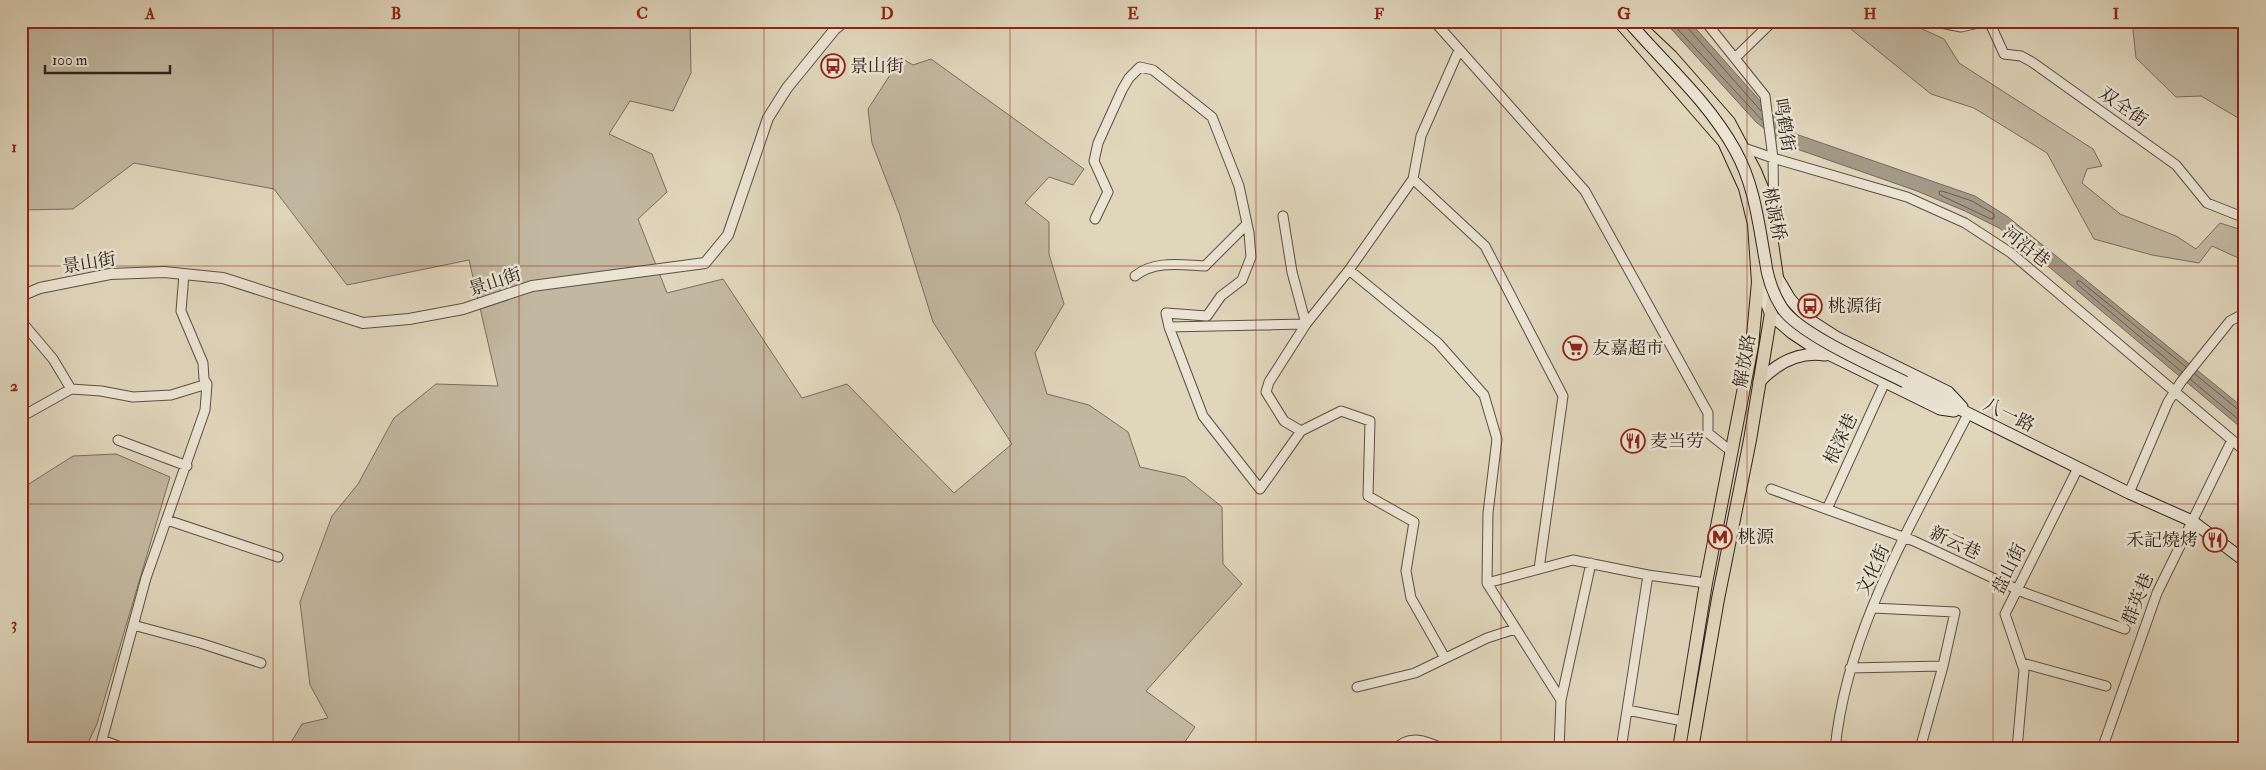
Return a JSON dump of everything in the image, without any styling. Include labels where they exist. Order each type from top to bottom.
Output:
[{"type":"main road","name":"解放路","points":[[1619,21],[1724,142],[1745,188],[1754,224],[1758,282],[1752,346],[1706,583],[1679,749]]},
{"type":"main road","name":"桃源桥","points":[[1628,21],[1670,66],[1705,108],[1734,148],[1748,177],[1769,278],[1782,309],[1809,332],[1968,414]]},
{"type":"main road","name":"解放路","points":[[1634,21],[1671,56],[1723,115],[1744,148],[1765,195],[1777,277],[1692,749]]},
{"type":"main road","name":"八一路","points":[[1777,277],[1790,299],[1808,319],[1836,337],[1948,392],[1968,414],[2129,493],[2192,521],[2245,561]]},
{"type":"main road","points":[[1758,282],[1771,315],[1810,346],[1940,409],[1968,414]]},
{"type":"main road","points":[[1752,346],[1759,327],[1771,315],[1784,316],[1836,337]]},
{"type":"main road","points":[[1759,382],[1772,368],[1797,356],[1815,354],[1832,356]]},
{"type":"street","name":"景山街","points":[[21,296],[40,288],[110,274],[164,272],[223,278],[363,323],[409,319],[463,309],[532,286],[706,263],[728,235],[768,118],[787,88],[835,29],[845,21]]},
{"type":"street","points":[[1434,21],[1585,191],[1708,413],[1708,433],[1732,452]]},
{"type":"street","name":"鸣鹤街","points":[[1705,21],[1766,96],[1773,158],[1775,254]]},
{"type":"street","points":[[1735,58],[1774,21]]},
{"type":"street","points":[[1931,21],[1961,27],[1988,21]]},
{"type":"street","name":"双全街","points":[[1988,21],[2004,54],[2021,56],[2032,62],[2176,165],[2207,203],[2245,218]]},
{"type":"street","points":[[1301,431],[1284,422],[1266,392],[1269,382],[1306,324],[1349,270],[1413,179],[1421,136],[1460,50]]},
{"type":"street","points":[[1095,219],[1108,192],[1094,161],[1098,143],[1129,78],[1140,67],[1153,70],[1212,117],[1239,186],[1247,224],[1251,256],[1242,280],[1221,296],[1207,316],[1166,313],[1169,327],[1203,416],[1260,489],[1301,431],[1341,411],[1370,421],[1368,496],[1414,522],[1406,571],[1411,598],[1444,658]]},
{"type":"street","name":"河沿巷","points":[[1744,148],[1907,197],[1965,223],[2011,253],[2245,451]]},
{"type":"street","points":[[1413,179],[1485,246],[1562,396],[1539,569]]},
{"type":"street","points":[[1283,216],[1292,272],[1306,324]]},
{"type":"street","points":[[1135,276],[1145,268],[1167,265],[1205,266],[1247,224]]},
{"type":"street","points":[[1349,270],[1438,342],[1484,395],[1497,439],[1488,513],[1486,583],[1561,700]]},
{"type":"street","points":[[126,749],[102,740],[146,578],[187,466],[200,420],[205,410],[207,384],[204,379],[203,363],[181,311],[184,274]]},
{"type":"street","points":[[2129,493],[2168,402],[2181,382],[2230,321],[2245,313]]},
{"type":"street","points":[[21,321],[53,359],[72,389]]},
{"type":"street","points":[[1169,327],[1306,324]]},
{"type":"street","name":"根深巷","points":[[1826,509],[1884,382]]},
{"type":"street","points":[[21,417],[72,389],[101,391],[133,397],[171,395],[207,384]]},
{"type":"street","name":"文化街","points":[[1835,747],[1850,668],[1873,608],[1905,538],[1968,414]]},
{"type":"street","points":[[118,440],[187,466]]},
{"type":"street","name":"群英巷","points":[[2102,749],[2156,592],[2232,440]]},
{"type":"street","name":"盘山街","points":[[2017,749],[2024,670],[2005,614],[2078,468]]},
{"type":"street","name":"新云巷","points":[[1771,489],[1905,538],[2017,589],[2125,629]]},
{"type":"street","points":[[167,520],[278,557]]},
{"type":"street","points":[[1486,583],[1573,560],[1706,583]]},
{"type":"street","points":[[1560,749],[1561,700],[1591,563]]},
{"type":"street","points":[[1621,749],[1648,574]]},
{"type":"street","points":[[1873,608],[1956,612],[1920,749]]},
{"type":"street","points":[[133,624],[261,663]]},
{"type":"street","points":[[1357,687],[1415,673],[1487,638],[1515,629]]},
{"type":"street","points":[[2022,663],[2106,686]]},
{"type":"street","points":[[1850,668],[1943,666]]},
{"type":"street","points":[[1627,710],[1683,721]]},
{"type":"street","points":[[1396,749],[1410,740],[1423,739],[1444,749]]},
{"type":"street","points":[[2239,749],[2245,741]]},
{"type":"street","points":[[1835,747],[1866,749]]},
{"type":"shaded area","points":[[21,21],[690,21],[691,73],[673,111],[630,101],[609,134],[652,154],[667,192],[638,219],[667,293],[723,279],[802,398],[847,384],[954,493],[1012,444],[933,322],[899,213],[872,143],[868,109],[901,58],[913,65],[931,59],[1084,169],[1073,185],[1049,177],[1025,203],[1049,222],[1049,254],[1064,304],[1035,353],[1047,394],[1089,405],[1128,432],[1140,467],[1185,477],[1222,507],[1223,564],[1242,584],[1146,691],[1195,727],[1180,749],[287,749],[302,724],[328,718],[310,685],[300,602],[332,516],[358,484],[394,418],[436,384],[498,386],[469,260],[347,285],[274,189],[134,163],[73,209],[21,210]]},
{"type":"shaded area","points":[[1851,21],[1905,21],[1944,39],[1959,63],[2093,149],[2102,166],[2087,169],[2082,183],[2120,214],[2176,236],[2196,249],[2220,223],[2245,231],[2245,261],[2212,246],[2199,263],[2152,255],[2094,239],[2047,153],[1974,108],[1931,94],[1851,29]]},
{"type":"shaded area","points":[[2132,21],[2245,21],[2245,122],[2201,96],[2176,97],[2136,58]]},
{"type":"shaded area","points":[[116,454],[170,477],[97,724],[85,749],[21,749],[21,489],[73,456]]},
{"type":"water","points":[[1664,21],[1689,21],[1787,131],[1975,196],[2008,217],[2245,409],[2245,431],[2030,251],[1999,228],[1965,211],[1917,191],[1794,148],[1780,141],[1756,122]]},
{"type":"place","name":"景山街","points":[[833,66]]},
{"type":"place","name":"桃源街","points":[[1810,306]]},
{"type":"place","name":"友嘉超市","points":[[1575,348]]},
{"type":"place","name":"麦当劳","points":[[1633,441]]},
{"type":"place","name":"桃源","points":[[1720,537]]},
{"type":"place","name":"禾記燒烤","points":[[2215,540]]}]
